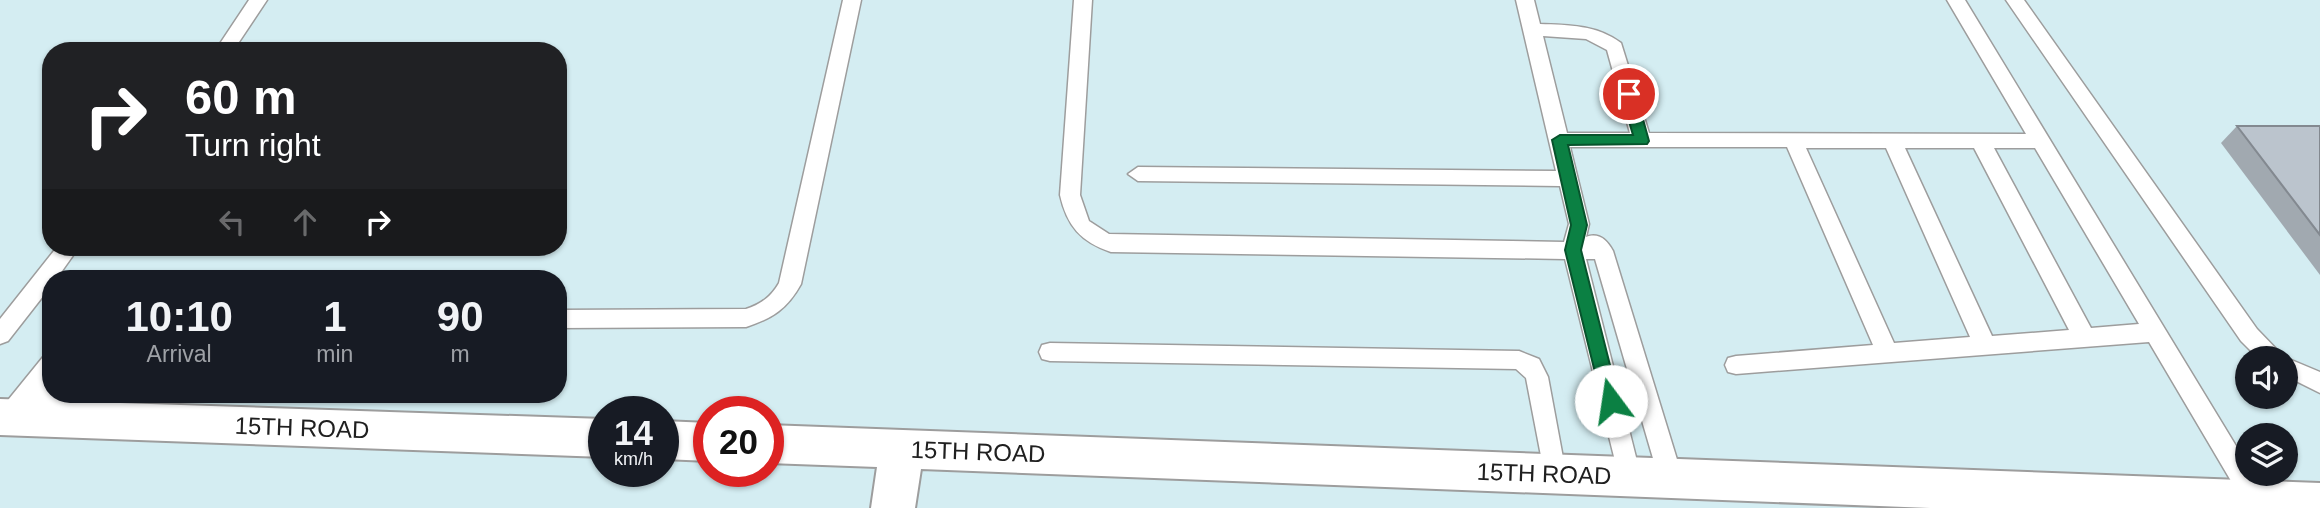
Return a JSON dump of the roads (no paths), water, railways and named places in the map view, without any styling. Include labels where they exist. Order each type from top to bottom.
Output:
[{"type":"street","name":"15TH ROAD","points":[[24,411],[588,437]]},
{"type":"street","name":"15TH ROAD","points":[[784,445],[2320,503]]},
{"type":"street","points":[[893,508],[902,449]]},
{"type":"lane","points":[[230,42],[258,0]]},
{"type":"lane","points":[[567,319],[746,318],[768,312],[782,301],[790,284],[852,0]]},
{"type":"lane","points":[[1083,0],[1070,195],[1074,217],[1088,235],[1111,244],[1603,251]]},
{"type":"lane","points":[[1525,0],[1579,225],[1573,250],[1650,478]]},
{"type":"lane","points":[[1956,0],[2256,501]]},
{"type":"lane","points":[[2015,0],[2249,335],[2260,346]]},
{"type":"lane","points":[[1532,30],[1592,33],[1605,38],[1615,47],[1642,141]]},
{"type":"lane","points":[[1560,140],[2040,141]]},
{"type":"lane","points":[[1793,140],[1888,354]]},
{"type":"lane","points":[[1892,140],[1985,345]]},
{"type":"lane","points":[[1980,140],[2085,338]]},
{"type":"lane","points":[[1139,174],[1568,179]]},
{"type":"lane","points":[[1579,225],[1603,251],[1650,478]]},
{"type":"lane","points":[[51,270],[62,256]]},
{"type":"lane","points":[[0,335],[42,281]]},
{"type":"lane","points":[[1736,365],[2155,332]]},
{"type":"lane","points":[[1050,352],[1519,360],[1531,366],[1537,377],[1554,474]]},
{"type":"lane","points":[[2298,372],[2320,383]]},
{"type":"lane","points":[[24,411],[42,380]]}]
